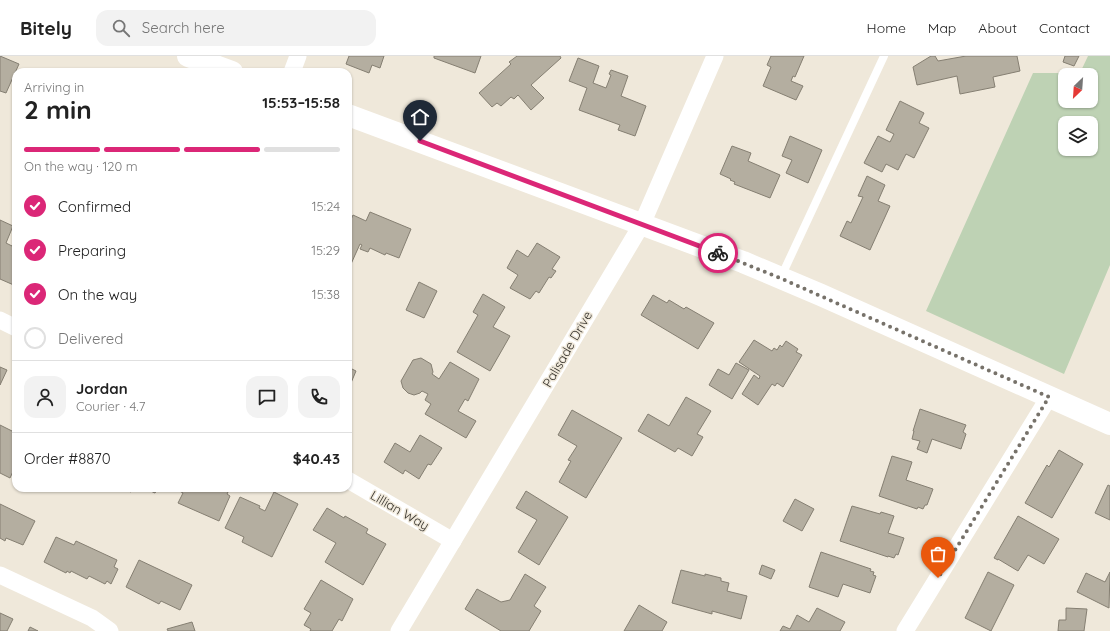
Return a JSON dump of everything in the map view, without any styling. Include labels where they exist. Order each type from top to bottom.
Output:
[{"type":"main road","points":[[188,56],[221,68]]},
{"type":"main road","points":[[352,116],[642,224],[780,278],[1110,424]]},
{"type":"street","points":[[294,68],[298,56]]},
{"type":"street","name":"Palisade Drive","points":[[399,631],[642,224],[715,56]]},
{"type":"street","points":[[0,320],[12,326]]},
{"type":"street","points":[[905,631],[1049,397]]},
{"type":"street","name":"Lillian Way","points":[[352,482],[453,541]]},
{"type":"street","points":[[0,575],[92,618],[110,631]]},
{"type":"lane","points":[[780,278],[884,56]]},
{"type":"green space","points":[[1088,56],[1110,56],[1110,265],[1064,374],[926,311],[1033,73],[1058,73],[1058,108],[1098,108],[1098,68],[1082,68]]},
{"type":"building","points":[[0,56],[19,64],[17,68],[12,68],[12,80],[6,93],[0,91]]},
{"type":"building","points":[[349,56],[384,56],[380,68],[372,65],[369,73],[346,64]]},
{"type":"building","points":[[434,56],[481,56],[475,73],[434,58]]},
{"type":"building","points":[[517,56],[560,56],[561,58],[531,85],[544,98],[531,110],[518,95],[514,99],[511,97],[501,106],[497,103],[492,107],[479,93],[511,64],[509,62]]},
{"type":"building","points":[[771,56],[804,56],[795,77],[793,76],[791,81],[803,86],[796,100],[763,86],[771,67],[767,65]]},
{"type":"building","points":[[931,56],[935,56],[938,61],[966,56],[1017,56],[1020,71],[993,77],[995,87],[960,94],[957,76],[917,85],[913,67]]},
{"type":"building","points":[[1065,56],[1079,56],[1074,66],[1063,62]]},
{"type":"building","points":[[578,58],[599,66],[593,83],[606,88],[611,75],[609,74],[611,70],[628,76],[621,96],[646,106],[635,136],[618,130],[620,125],[579,110],[587,88],[569,81]]},
{"type":"building","points":[[900,101],[924,113],[919,123],[929,128],[914,158],[906,154],[898,170],[886,164],[882,172],[864,163],[878,136],[890,142],[894,134],[886,130]]},
{"type":"building","points":[[790,136],[822,150],[808,183],[786,173],[792,160],[782,156]]},
{"type":"building","points":[[732,146],[751,153],[748,161],[780,175],[770,198],[734,184],[735,182],[730,180],[731,179],[720,174]]},
{"type":"building","points":[[867,176],[885,185],[878,201],[890,206],[870,250],[840,236],[847,221],[851,223],[863,197],[858,196]]},
{"type":"building","points":[[370,212],[411,229],[399,258],[386,253],[385,255],[370,248],[368,252],[360,249],[362,245],[360,244],[352,262],[352,217],[353,215],[366,221]]},
{"type":"building","points":[[0,220],[12,226],[6,243],[12,246],[12,284],[0,279]]},
{"type":"building","points":[[537,243],[560,257],[552,269],[556,271],[551,278],[549,277],[539,293],[536,291],[530,299],[510,288],[518,275],[507,268],[517,250],[528,257]]},
{"type":"building","points":[[419,282],[437,291],[424,318],[406,310]]},
{"type":"building","points":[[483,294],[505,307],[493,327],[510,336],[490,371],[457,352],[478,315],[473,312]]},
{"type":"building","points":[[653,295],[667,303],[669,300],[684,309],[686,307],[714,323],[698,349],[641,315]]},
{"type":"building","points":[[754,340],[772,351],[774,348],[777,350],[780,345],[782,347],[786,341],[798,349],[796,352],[802,355],[783,387],[777,383],[775,386],[772,384],[758,405],[742,394],[754,375],[759,379],[760,376],[739,362]]},
{"type":"building","points":[[421,358],[431,364],[432,374],[439,379],[450,362],[479,379],[468,401],[465,399],[458,411],[476,421],[466,438],[425,414],[431,404],[425,400],[428,394],[422,391],[414,395],[408,393],[403,388],[401,381],[413,360]]},
{"type":"building","points":[[736,363],[749,370],[732,399],[709,385],[718,369],[729,375]]},
{"type":"building","points":[[0,367],[7,370],[0,385]]},
{"type":"building","points":[[352,369],[356,371],[352,380]]},
{"type":"building","points":[[686,397],[711,411],[697,434],[703,437],[692,456],[678,448],[675,452],[638,431],[648,414],[669,426]]},
{"type":"building","points":[[920,409],[966,425],[963,432],[966,434],[961,449],[932,439],[927,453],[917,449],[920,441],[912,439]]},
{"type":"building","points":[[572,410],[622,438],[586,498],[559,482],[571,461],[568,460],[577,446],[558,435]]},
{"type":"building","points":[[0,425],[12,431],[12,474],[10,478],[0,473]]},
{"type":"building","points":[[420,435],[442,448],[431,465],[428,464],[419,479],[405,470],[403,474],[384,462],[395,443],[410,452]]},
{"type":"building","points":[[1059,450],[1083,464],[1052,518],[1025,503],[1047,465],[1049,467]]},
{"type":"building","points":[[892,456],[912,462],[906,480],[933,489],[927,505],[925,505],[923,509],[918,507],[917,509],[879,496]]},
{"type":"building","points":[[1108,485],[1110,486],[1110,520],[1095,513]]},
{"type":"building","points":[[526,491],[568,517],[539,565],[518,552],[537,520],[516,508]]},
{"type":"building","points":[[181,492],[228,492],[227,494],[230,496],[219,521],[178,503],[183,493]]},
{"type":"building","points":[[274,492],[298,504],[272,557],[242,542],[244,537],[225,528],[240,497],[260,506],[259,508],[265,511]]},
{"type":"building","points":[[795,499],[814,509],[802,531],[783,521]]},
{"type":"building","points":[[0,504],[35,521],[23,545],[6,538],[5,541],[0,538]]},
{"type":"building","points":[[852,506],[880,514],[881,512],[894,516],[888,533],[904,538],[898,555],[896,554],[894,558],[888,557],[840,541]]},
{"type":"building","points":[[327,508],[368,529],[366,533],[386,544],[363,585],[325,562],[336,543],[313,530]]},
{"type":"building","points":[[1018,516],[1059,539],[1044,564],[1028,555],[1018,571],[994,558]]},
{"type":"building","points":[[56,537],[74,545],[76,541],[117,560],[114,567],[118,569],[111,584],[107,581],[105,584],[89,576],[87,579],[71,571],[70,573],[67,571],[66,573],[44,562]]},
{"type":"building","points":[[821,552],[871,569],[870,571],[874,572],[873,575],[876,576],[870,593],[843,584],[838,597],[809,587]]},
{"type":"building","points":[[139,560],[192,585],[180,610],[161,601],[159,604],[126,587]]},
{"type":"building","points":[[762,565],[775,570],[771,579],[759,574]]},
{"type":"building","points":[[681,570],[721,578],[721,581],[729,583],[727,591],[747,596],[741,619],[712,611],[712,614],[672,603]]},
{"type":"building","points":[[988,572],[1014,585],[991,631],[965,618]]},
{"type":"building","points":[[1110,572],[1109,608],[1077,592],[1086,573],[1105,582]]},
{"type":"building","points":[[525,574],[546,587],[534,606],[541,611],[529,631],[501,631],[465,609],[477,589],[501,602],[510,600]]},
{"type":"building","points":[[321,580],[353,599],[342,621],[339,619],[332,631],[310,631],[311,629],[304,625],[311,613],[304,609]]},
{"type":"building","points":[[639,605],[667,622],[662,631],[624,631]]},
{"type":"building","points":[[817,608],[845,622],[840,631],[780,631],[783,626],[790,629],[797,615],[809,622]]},
{"type":"building","points":[[1066,608],[1087,609],[1084,631],[1058,631],[1059,620],[1066,620]]},
{"type":"building","points":[[0,613],[13,619],[7,631],[0,631]]},
{"type":"building","points":[[192,622],[195,631],[168,631],[167,629]]},
{"type":"building","points":[[30,627],[38,631],[28,631]]},
{"type":"way so far","points":[[718,253],[743,262],[875,319],[1049,397],[938,578]]},
{"type":"route","points":[[420,141],[718,253]]}]
